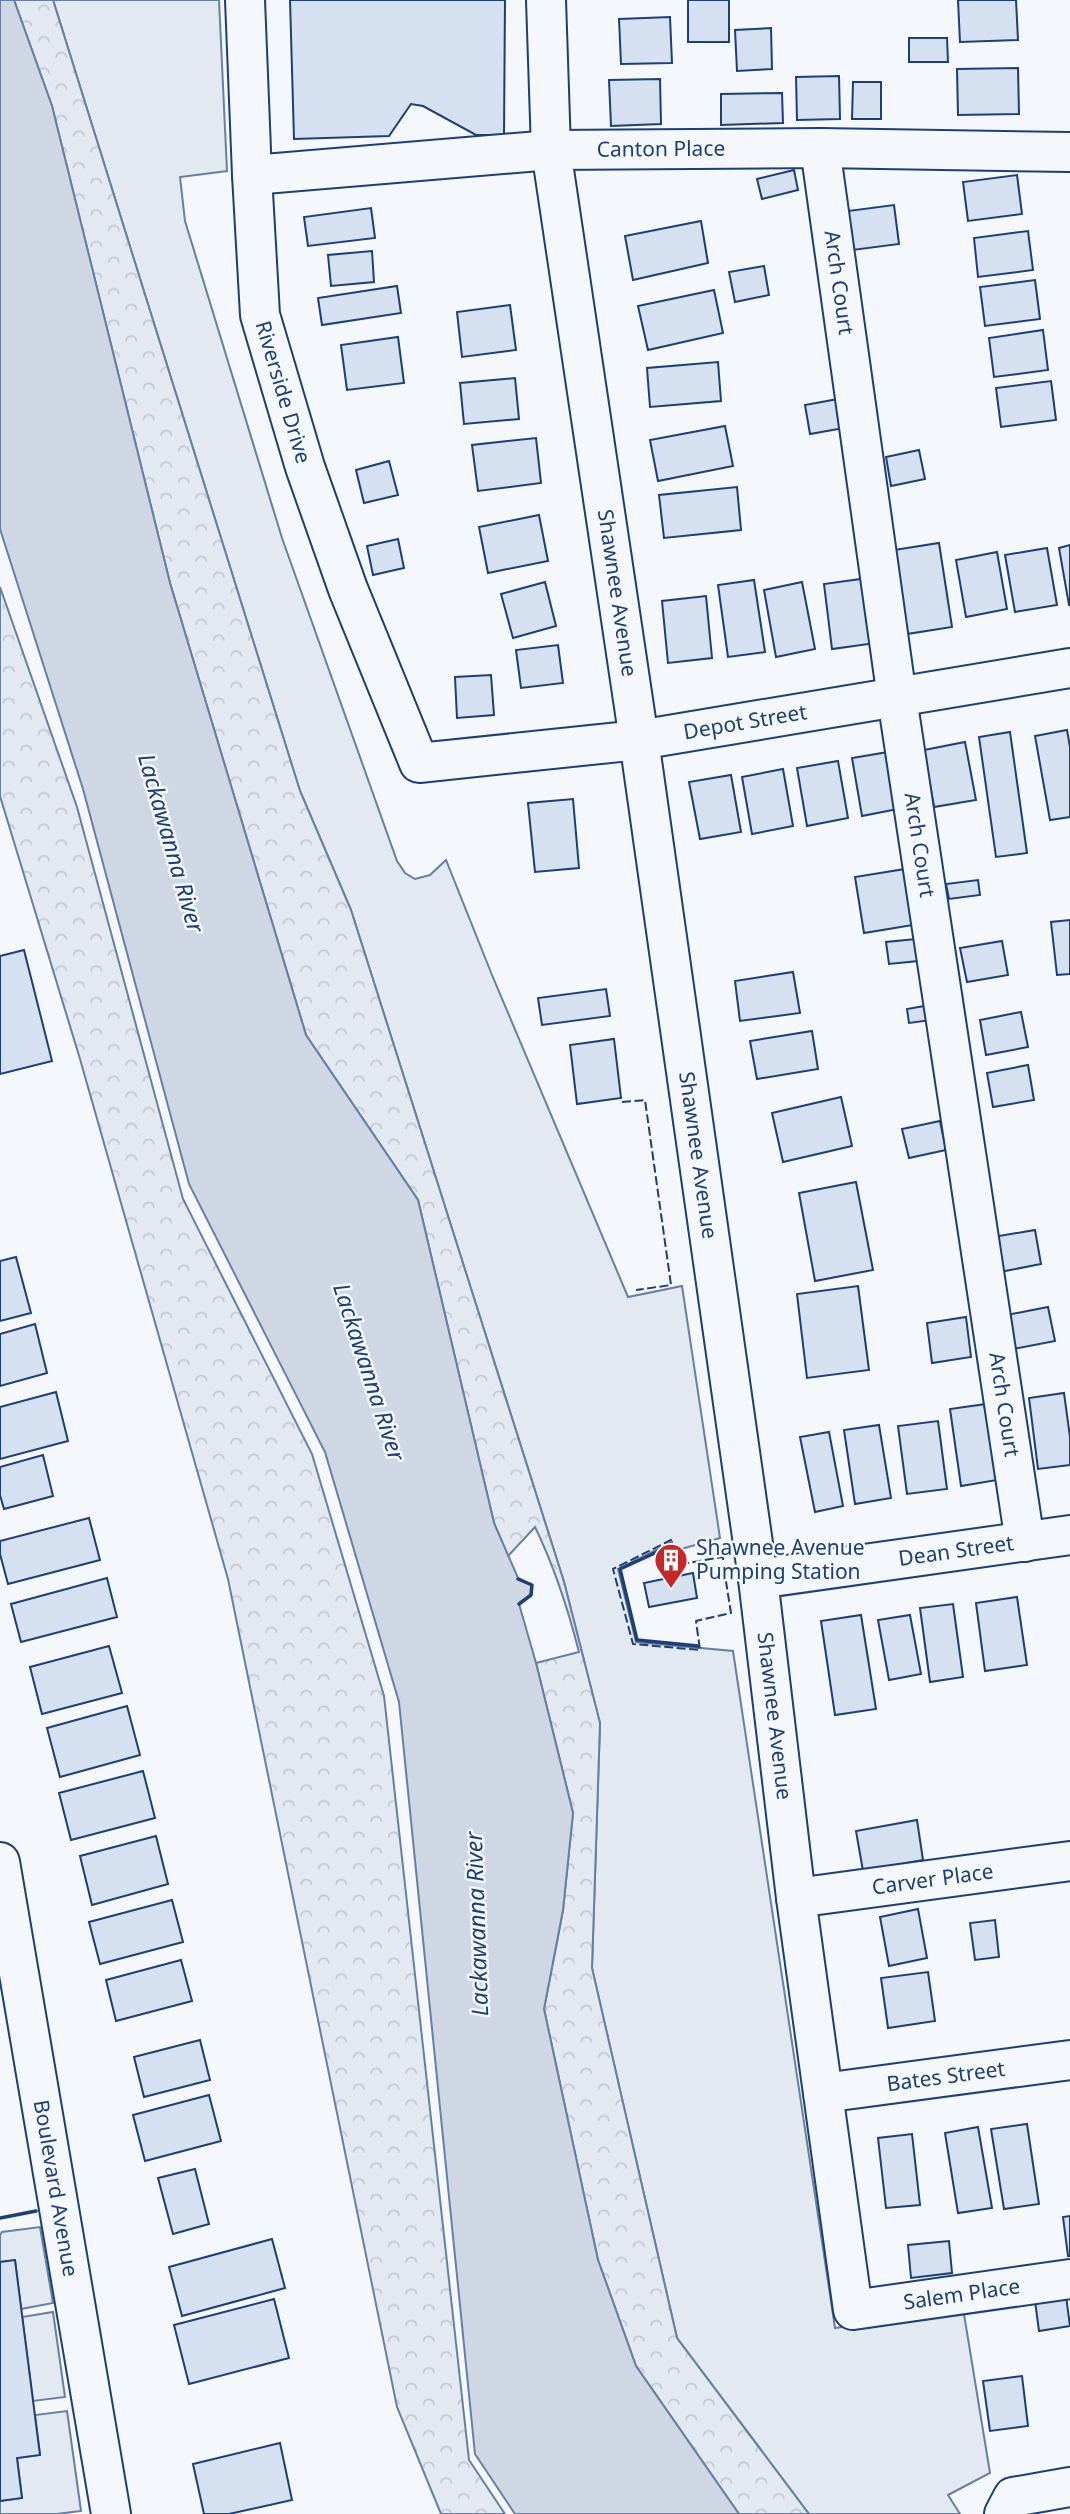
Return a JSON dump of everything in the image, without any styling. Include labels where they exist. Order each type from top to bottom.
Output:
[{"type":"street","name":"Riverside Drive","points":[[245,0],[251,175],[260,315],[305,467],[343,576],[419,763]]},
{"type":"street","name":"Shawnee Avenue","points":[[546,0],[551,150],[639,740],[758,1579],[796,1898],[853,2310]]},
{"type":"street","name":"Canton Place","points":[[251,175],[551,150],[820,148],[1070,152]]},
{"type":"street","name":"Arch Court","points":[[820,148],[897,698],[1025,1542]]},
{"type":"street","name":"Depot Street","points":[[419,763],[639,740],[1070,668]]},
{"type":"street","name":"Dean Street","points":[[758,1579],[1070,1535]]},
{"type":"street","name":"Carver Place","points":[[796,1898],[1070,1861]]},
{"type":"street","name":"Boulevard Avenue","points":[[0,1862],[111,2514]]},
{"type":"street","name":"Bates Street","points":[[823,2093],[1070,2060]]},
{"type":"street","name":"Salem Place","points":[[853,2310],[1070,2278]]},
{"type":"street","points":[[1004,2514],[1013,2497],[1070,2487]]},
{"type":"green space","points":[[14,0],[53,0],[300,791],[351,910],[564,1582],[600,1723],[592,1968],[677,2338],[809,2514],[739,2514],[636,2366],[598,2260],[544,2009],[563,1910],[573,1813],[536,1663],[579,1652],[560,1589],[535,1527],[508,1556],[494,1523],[418,1200],[306,1035],[170,583],[52,106]]},
{"type":"green space","points":[[53,0],[219,0],[227,171],[180,177],[185,221],[282,538],[397,861],[405,873],[415,879],[430,875],[446,860],[628,1297],[682,1286],[720,1538],[674,1551],[672,1542],[618,1569],[636,1642],[733,1651],[835,2328],[963,2308],[990,2473],[948,2495],[960,2514],[809,2514],[677,2338],[592,1968],[600,1723],[564,1582],[351,910],[300,791]]},
{"type":"green space","points":[[0,587],[77,807],[183,1199],[312,1454],[384,1696],[469,2460],[505,2514],[441,2514],[397,2407],[228,1579],[80,1059],[0,796]]},
{"type":"green space","points":[[40,2227],[53,2303],[21,2309],[15,2260],[0,2262],[0,2235],[2,2232]]},
{"type":"green space","points":[[53,2312],[65,2397],[33,2401],[22,2317]]},
{"type":"green space","points":[[67,2411],[81,2511],[0,2514],[0,2501],[22,2498],[17,2458],[40,2455],[35,2415]]},
{"type":"water","name":"Lackawanna River","points":[[0,0],[14,0],[52,106],[170,583],[306,1035],[418,1200],[494,1523],[518,1578],[532,1585],[531,1595],[519,1604],[573,1813],[563,1910],[544,2009],[598,2260],[636,2366],[739,2514],[515,2514],[475,2454],[399,1702],[325,1452],[189,1184],[83,789],[0,529]]},
{"type":"building","points":[[290,0],[505,0],[504,135],[476,135],[423,106],[411,104],[389,136],[294,139]]},
{"type":"building","points":[[688,0],[729,0],[729,42],[688,42]]},
{"type":"building","points":[[958,0],[1016,0],[1018,40],[960,42]]},
{"type":"building","points":[[670,17],[672,63],[621,64],[619,19]]},
{"type":"building","points":[[771,28],[772,69],[737,71],[735,30]]},
{"type":"building","points":[[909,38],[947,38],[948,62],[909,62]]},
{"type":"building","points":[[1018,68],[1019,114],[958,115],[957,69]]},
{"type":"building","points":[[839,76],[840,119],[797,120],[796,77]]},
{"type":"building","points":[[660,79],[661,124],[611,126],[609,80]]},
{"type":"building","points":[[853,82],[881,82],[881,119],[852,119]]},
{"type":"building","points":[[782,93],[783,123],[721,125],[721,94]]},
{"type":"building","points":[[794,170],[798,190],[762,199],[757,179]]},
{"type":"building","points":[[1017,175],[1022,214],[968,221],[963,182]]},
{"type":"building","points":[[894,205],[899,244],[845,251],[840,212]]},
{"type":"building","points":[[371,208],[375,238],[308,246],[304,217]]},
{"type":"building","points":[[701,221],[708,263],[633,280],[625,236]]},
{"type":"building","points":[[1028,231],[1033,270],[978,277],[974,238]]},
{"type":"building","points":[[372,251],[374,282],[331,286],[328,255]]},
{"type":"building","points":[[764,266],[769,295],[735,302],[729,272]]},
{"type":"building","points":[[1035,280],[1040,319],[985,326],[980,287]]},
{"type":"building","points":[[397,286],[401,313],[322,325],[318,298]]},
{"type":"building","points":[[714,290],[723,333],[648,350],[638,306]]},
{"type":"building","points":[[510,305],[516,350],[462,357],[457,312]]},
{"type":"building","points":[[1043,330],[1048,370],[994,377],[989,338]]},
{"type":"building","points":[[398,337],[404,383],[347,390],[341,345]]},
{"type":"building","points":[[718,362],[721,401],[650,407],[647,368]]},
{"type":"building","points":[[515,378],[519,419],[464,424],[460,383]]},
{"type":"building","points":[[1051,381],[1056,420],[1001,427],[996,388]]},
{"type":"building","points":[[838,399],[844,428],[810,434],[805,405]]},
{"type":"building","points":[[725,426],[733,466],[658,481],[650,440]]},
{"type":"building","points":[[536,438],[541,483],[478,491],[472,445]]},
{"type":"building","points":[[919,450],[925,479],[891,486],[886,457]]},
{"type":"building","points":[[389,461],[398,495],[364,503],[356,470]]},
{"type":"building","points":[[737,487],[741,530],[664,538],[659,495]]},
{"type":"building","points":[[539,515],[548,561],[488,573],[479,527]]},
{"type":"building","points":[[398,539],[404,568],[373,575],[367,546]]},
{"type":"building","points":[[939,543],[952,627],[907,634],[894,550]]},
{"type":"building","points":[[1070,545],[1070,605],[1069,605],[1059,548]]},
{"type":"building","points":[[1047,548],[1057,605],[1015,612],[1005,555]]},
{"type":"building","points":[[997,552],[1007,609],[966,617],[956,560]]},
{"type":"building","points":[[868,578],[876,643],[832,649],[824,584]]},
{"type":"building","points":[[754,580],[765,652],[728,657],[718,585]]},
{"type":"building","points":[[545,582],[556,626],[513,638],[501,594]]},
{"type":"building","points":[[802,582],[815,649],[776,657],[764,590]]},
{"type":"building","points":[[706,596],[712,658],[668,663],[662,601]]},
{"type":"building","points":[[558,645],[563,683],[521,688],[516,650]]},
{"type":"building","points":[[491,675],[494,715],[457,718],[455,677]]},
{"type":"building","points":[[1067,730],[1070,747],[1070,817],[1050,820],[1035,736]]},
{"type":"building","points":[[1010,732],[1027,853],[996,857],[979,737]]},
{"type":"building","points":[[965,742],[976,800],[934,807],[924,750]]},
{"type":"building","points":[[894,751],[903,808],[862,816],[852,758]]},
{"type":"building","points":[[838,761],[848,818],[807,826],[797,768]]},
{"type":"building","points":[[783,769],[793,826],[752,834],[742,777]]},
{"type":"building","points":[[731,775],[741,832],[700,839],[689,782]]},
{"type":"building","points":[[573,799],[579,868],[535,872],[528,803]]},
{"type":"building","points":[[905,869],[913,925],[864,933],[855,877]]},
{"type":"building","points":[[978,880],[980,895],[949,899],[946,884]]},
{"type":"building","points":[[1070,920],[1070,974],[1057,975],[1051,922]]},
{"type":"building","points":[[926,938],[928,960],[889,964],[886,942]]},
{"type":"building","points":[[1002,941],[1008,975],[967,982],[960,948]]},
{"type":"building","points":[[24,950],[52,1061],[0,1074],[0,956]]},
{"type":"building","points":[[793,972],[800,1013],[740,1021],[735,981]]},
{"type":"building","points":[[606,989],[610,1016],[542,1025],[538,998]]},
{"type":"building","points":[[930,1005],[932,1020],[909,1023],[907,1009]]},
{"type":"building","points":[[1021,1012],[1028,1047],[986,1055],[980,1020]]},
{"type":"building","points":[[812,1031],[818,1069],[757,1079],[750,1041]]},
{"type":"building","points":[[614,1039],[621,1098],[577,1104],[570,1045]]},
{"type":"building","points":[[1028,1065],[1034,1100],[993,1107],[987,1073]]},
{"type":"building","points":[[841,1097],[852,1146],[783,1162],[772,1113]]},
{"type":"building","points":[[940,1121],[946,1150],[909,1158],[902,1129]]},
{"type":"building","points":[[856,1182],[873,1270],[815,1281],[799,1193]]},
{"type":"building","points":[[1035,1230],[1041,1264],[1000,1272],[993,1237]]},
{"type":"building","points":[[16,1257],[31,1313],[0,1321],[0,1261]]},
{"type":"building","points":[[858,1286],[869,1370],[807,1378],[797,1294]]},
{"type":"building","points":[[1048,1307],[1055,1341],[1013,1349],[1007,1315]]},
{"type":"building","points":[[966,1317],[971,1357],[932,1363],[927,1323]]},
{"type":"building","points":[[35,1324],[47,1373],[0,1386],[0,1334]]},
{"type":"building","points":[[56,1392],[68,1441],[0,1459],[0,1407]]},
{"type":"building","points":[[1064,1393],[1070,1437],[1070,1465],[1038,1469],[1029,1398]]},
{"type":"building","points":[[986,1404],[997,1480],[961,1486],[950,1409]]},
{"type":"building","points":[[938,1421],[947,1489],[907,1494],[898,1426]]},
{"type":"building","points":[[879,1425],[891,1498],[855,1504],[844,1430]]},
{"type":"building","points":[[829,1432],[843,1506],[815,1512],[800,1437]]},
{"type":"building","points":[[43,1455],[53,1496],[4,1509],[0,1495],[0,1467]]},
{"type":"building","points":[[89,1518],[100,1560],[8,1584],[0,1554],[0,1541]]},
{"type":"building","name":"Shawnee Avenue Pumping Station","points":[[693,1573],[697,1598],[649,1607],[644,1583]]},
{"type":"building","points":[[107,1578],[117,1617],[21,1642],[11,1604]]},
{"type":"building","points":[[1017,1597],[1027,1665],[985,1671],[976,1603]]},
{"type":"building","points":[[953,1604],[963,1677],[930,1682],[920,1608]]},
{"type":"building","points":[[861,1615],[876,1709],[835,1715],[821,1621]]},
{"type":"building","points":[[910,1615],[921,1674],[889,1680],[878,1620]]},
{"type":"building","points":[[109,1646],[122,1693],[42,1714],[30,1667]]},
{"type":"building","points":[[127,1706],[140,1755],[60,1777],[47,1728]]},
{"type":"building","points":[[143,1771],[155,1818],[71,1840],[59,1793]]},
{"type":"building","points":[[917,1820],[923,1860],[863,1871],[856,1831]]},
{"type":"building","points":[[156,1836],[168,1884],[92,1905],[80,1856]]},
{"type":"building","points":[[172,1900],[183,1942],[100,1964],[89,1922]]},
{"type":"building","points":[[918,1909],[927,1958],[889,1966],[880,1917]]},
{"type":"building","points":[[995,1920],[999,1957],[975,1960],[970,1923]]},
{"type":"building","points":[[181,1960],[192,2001],[116,2021],[106,1980]]},
{"type":"building","points":[[928,1972],[935,2021],[888,2028],[881,1978]]},
{"type":"building","points":[[200,2040],[210,2080],[144,2097],[134,2057]]},
{"type":"building","points":[[209,2095],[221,2141],[145,2161],[133,2115]]},
{"type":"building","points":[[1027,2124],[1039,2204],[1004,2209],[991,2129]]},
{"type":"building","points":[[978,2127],[992,2208],[958,2213],[945,2133]]},
{"type":"building","points":[[912,2134],[920,2205],[886,2208],[878,2138]]},
{"type":"building","points":[[195,2169],[209,2224],[173,2234],[158,2178]]},
{"type":"building","points":[[1070,2216],[1070,2256],[1068,2256],[1063,2217]]},
{"type":"building","points":[[272,2239],[285,2288],[182,2316],[169,2267]]},
{"type":"building","points":[[949,2241],[952,2273],[911,2278],[908,2245]]},
{"type":"building","points":[[15,2260],[40,2455],[17,2458],[22,2498],[0,2501],[0,2262]]},
{"type":"building","points":[[1066,2296],[1070,2326],[1039,2331],[1035,2301]]},
{"type":"building","points":[[274,2299],[289,2358],[189,2384],[174,2325]]},
{"type":"building","points":[[1022,2376],[1028,2426],[990,2431],[983,2381]]},
{"type":"building","points":[[280,2443],[292,2500],[229,2514],[204,2514],[193,2464]]},
{"type":"fence","points":[[622,1102],[645,1100],[671,1285],[636,1290]]},
{"type":"fence","points":[[723,1560],[723,1557],[676,1565],[671,1540],[613,1569],[633,1644],[700,1650],[696,1621],[731,1613],[724,1569]]},
{"type":"wall","points":[[670,1546],[620,1569],[637,1640],[698,1646]]},
{"type":"wall","points":[[518,1579],[532,1585],[531,1595],[519,1604]]},
{"type":"wall","points":[[0,2218],[36,2211]]},
{"type":"place","name":"Shawnee Avenue Pumping Station","points":[[671,1590]]}]
